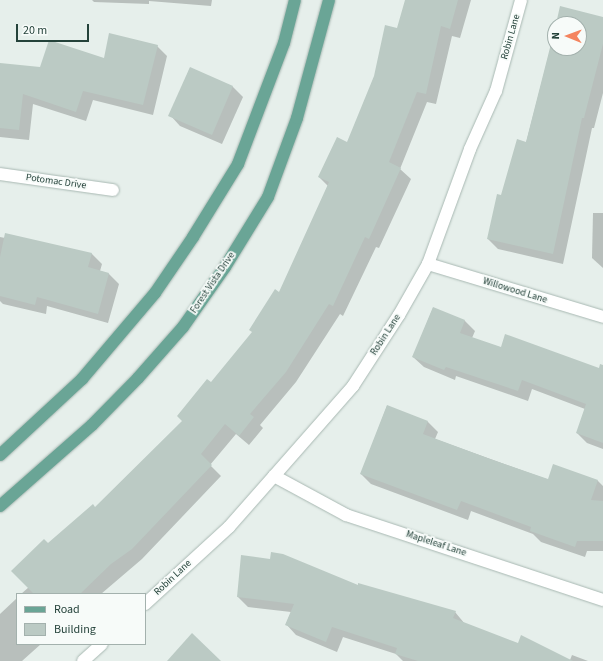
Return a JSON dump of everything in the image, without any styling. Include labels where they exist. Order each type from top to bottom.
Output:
[{"type":"main road","points":[[0,455],[82,379],[155,293],[194,237],[238,164],[284,43],[295,0]]},
{"type":"main road","name":"Forest Vista Drive","points":[[0,506],[92,426],[138,378],[183,327],[225,267],[268,197],[297,118],[329,0]]},
{"type":"street","name":"Robin Lane","points":[[146,603],[228,527],[274,476],[353,386],[399,315],[428,264],[470,149],[496,91],[521,0]]},
{"type":"street","name":"Potomac Drive","points":[[0,174],[113,190]]},
{"type":"street","name":"Willowood Lane","points":[[428,264],[603,317]]},
{"type":"street","name":"Mapleleaf Lane","points":[[274,476],[346,515],[603,600]]},
{"type":"street","points":[[83,661],[101,645]]},
{"type":"building","points":[[405,0],[458,0],[450,29],[441,26],[426,94],[417,92],[389,162],[401,168],[369,239],[365,237],[333,306],[329,304],[286,372],[250,414],[254,417],[239,436],[225,424],[201,454],[212,465],[132,549],[111,564],[81,593],[33,593],[11,571],[44,539],[48,543],[93,504],[95,507],[182,421],[177,416],[207,379],[211,382],[252,332],[249,330],[275,289],[279,292],[329,182],[318,177],[337,137],[347,142],[374,76],[385,25],[397,28]]},
{"type":"building","points":[[560,6],[603,17],[603,44],[584,118],[582,118],[553,254],[487,239],[497,194],[501,195],[517,139],[526,142],[548,56],[587,56],[587,16],[558,16]]},
{"type":"building","points":[[109,33],[158,45],[143,105],[83,91],[76,112],[23,94],[19,130],[0,128],[0,63],[40,67],[49,40],[104,58]]},
{"type":"building","points":[[190,67],[233,86],[212,135],[168,116]]},
{"type":"building","points":[[5,233],[92,253],[88,267],[109,273],[98,314],[37,297],[35,305],[0,296],[0,257]]},
{"type":"building","points":[[433,307],[465,320],[460,333],[501,347],[505,334],[599,368],[600,364],[603,365],[603,443],[576,433],[586,404],[522,380],[518,391],[446,367],[444,370],[412,357]]},
{"type":"building","points":[[387,405],[428,421],[423,434],[490,459],[548,479],[553,464],[598,480],[591,500],[603,501],[603,541],[577,541],[575,547],[530,531],[531,527],[461,501],[457,510],[360,474]]},
{"type":"building","points":[[271,552],[283,554],[358,585],[358,583],[456,611],[453,618],[518,643],[521,635],[573,661],[418,661],[395,654],[397,648],[332,627],[326,642],[285,625],[294,604],[237,597],[241,555],[270,559]]},
{"type":"building","points":[[192,633],[221,661],[167,661]]}]
